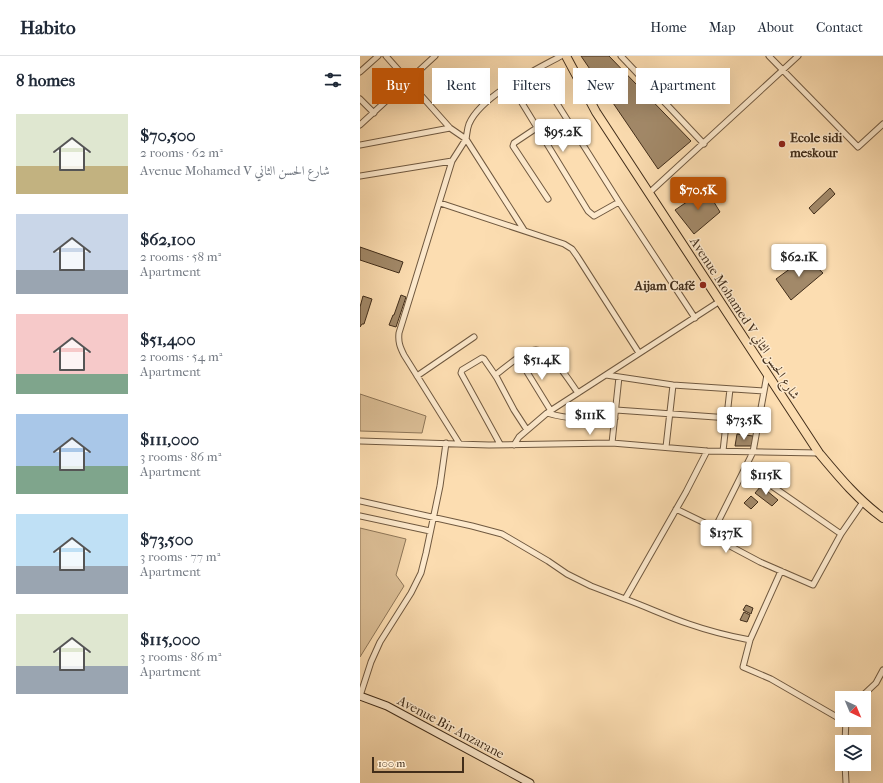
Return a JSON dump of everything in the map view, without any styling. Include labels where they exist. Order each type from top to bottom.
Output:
[{"type":"main road","name":"Avenue Mohamed V شارع الحسن الثاني","points":[[566,56],[596,112],[819,453],[846,486],[883,518]]},
{"type":"street","points":[[360,72],[378,56]]},
{"type":"street","points":[[386,56],[396,68]]},
{"type":"street","points":[[423,68],[435,56]]},
{"type":"street","points":[[540,68],[561,56]]},
{"type":"street","points":[[621,56],[704,144]]},
{"type":"street","points":[[769,56],[858,147],[883,124]]},
{"type":"street","points":[[650,193],[798,56]]},
{"type":"street","points":[[459,443],[417,376],[400,347],[398,340],[452,161],[466,139],[469,124],[477,112],[498,93]]},
{"type":"street","points":[[360,99],[374,113]]},
{"type":"street","points":[[424,100],[450,128],[466,139],[524,231]]},
{"type":"street","points":[[360,125],[384,104]]},
{"type":"street","points":[[523,104],[588,212],[594,216],[598,215],[619,202]]},
{"type":"street","points":[[557,104],[695,318]]},
{"type":"street","points":[[360,145],[450,128]]},
{"type":"street","points":[[538,128],[514,143],[513,146],[548,199]]},
{"type":"street","points":[[360,176],[452,161]]},
{"type":"street","points":[[440,203],[564,244],[572,249],[639,353]]},
{"type":"street","points":[[514,445],[527,430],[549,412],[720,301]]},
{"type":"street","points":[[417,376],[474,337]]},
{"type":"street","points":[[495,374],[527,352],[536,349],[545,352],[557,364],[578,393]]},
{"type":"street","points":[[527,352],[527,372],[549,412],[559,417],[580,419],[615,418]]},
{"type":"street","points":[[500,444],[461,373],[462,370],[482,358],[495,374],[514,410],[527,430]]},
{"type":"street","points":[[606,375],[673,385],[764,391]]},
{"type":"street","points":[[767,375],[753,452],[715,528],[715,538],[760,562],[813,585],[841,534],[863,502]]},
{"type":"street","points":[[612,443],[619,377]]},
{"type":"street","points":[[666,447],[673,385]]},
{"type":"street","points":[[723,451],[730,389]]},
{"type":"street","points":[[616,410],[758,420]]},
{"type":"street","points":[[360,441],[514,445],[612,443],[707,451],[819,453]]},
{"type":"street","points":[[360,696],[371,662],[380,642],[412,593],[421,573],[440,486],[446,443]]},
{"type":"street","points":[[625,599],[686,492],[707,451]]},
{"type":"street","points":[[746,468],[841,534]]},
{"type":"street","points":[[360,501],[502,534],[567,574],[591,586],[651,608],[688,624],[727,636],[750,640]]},
{"type":"street","points":[[676,509],[715,528]]},
{"type":"street","points":[[360,516],[430,531]]},
{"type":"street","points":[[781,571],[750,640],[743,667],[771,679],[835,715]]},
{"type":"street","points":[[867,691],[882,679],[883,670]]},
{"type":"street","name":"Avenue Bir Anzarane","points":[[360,696],[387,706],[530,783]]},
{"type":"street","points":[[845,771],[846,783]]},
{"type":"shaded area","points":[[360,394],[426,416],[422,433],[360,431]]},
{"type":"shaded area","points":[[360,528],[406,539],[396,575],[404,586],[360,657]]},
{"type":"building","points":[[581,56],[609,56],[621,68],[589,68]]},
{"type":"building","points":[[628,76],[636,84],[636,104],[655,104],[691,141],[658,169],[614,104],[628,104]]},
{"type":"building","points":[[830,188],[835,194],[814,214],[809,208]]},
{"type":"building","points":[[706,189],[720,212],[694,234],[675,210]]},
{"type":"building","points":[[360,247],[403,262],[399,273],[360,260]]},
{"type":"building","points":[[806,257],[823,273],[791,300],[776,279]]},
{"type":"building","points":[[401,295],[406,297],[396,327],[389,325]]},
{"type":"building","points":[[363,296],[372,299],[364,324],[360,327],[360,307]]},
{"type":"building","points":[[737,434],[753,436],[752,446],[735,446]]},
{"type":"building","points":[[761,486],[778,500],[772,506],[755,493]]},
{"type":"building","points":[[751,496],[758,502],[751,509],[744,503]]},
{"type":"building","points":[[746,605],[753,608],[751,614],[743,610]]},
{"type":"building","points":[[744,612],[750,615],[747,622],[740,620]]},
{"type":"place","name":"Ecole sidi meskour","points":[[782,144]]},
{"type":"place","name":"Aijam Café","points":[[703,285]]}]
